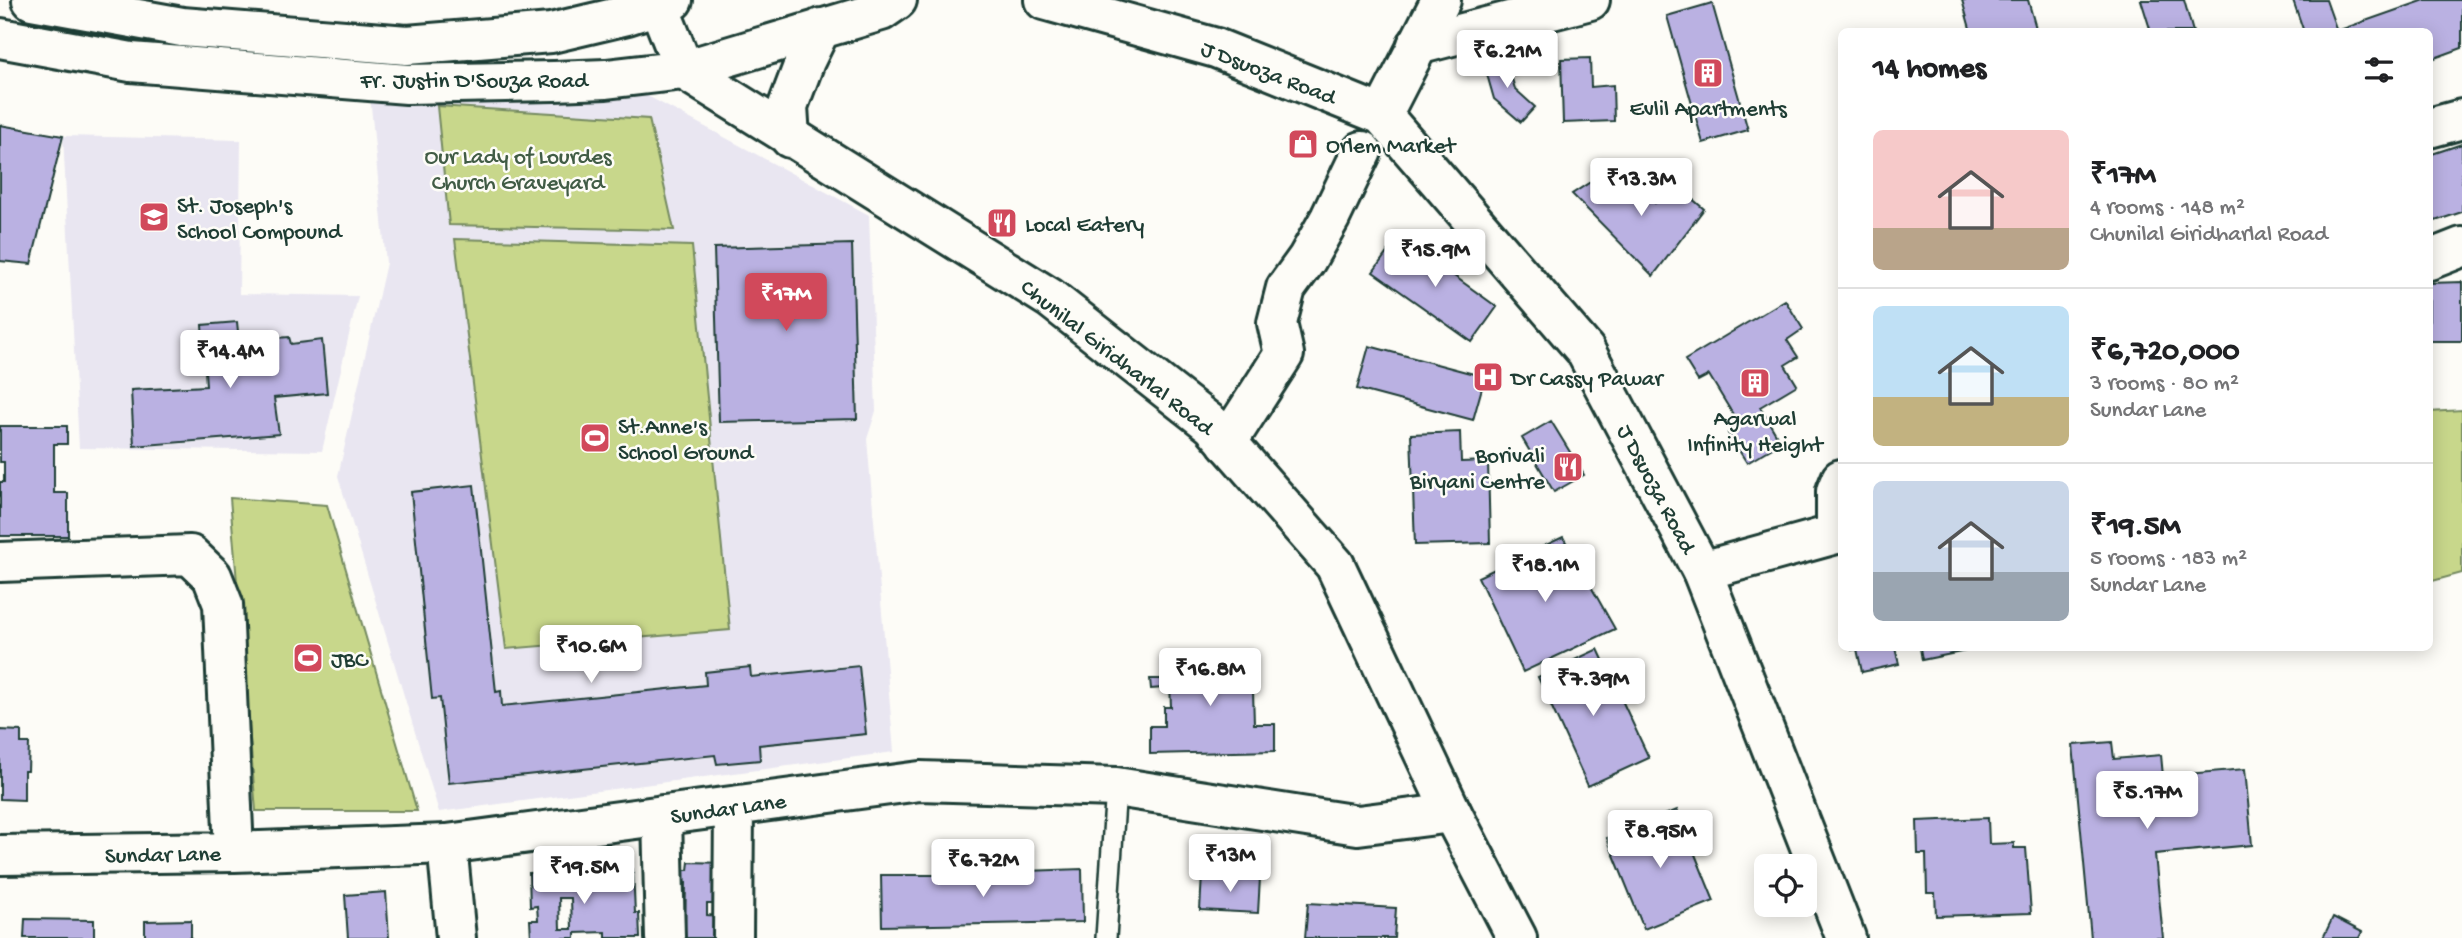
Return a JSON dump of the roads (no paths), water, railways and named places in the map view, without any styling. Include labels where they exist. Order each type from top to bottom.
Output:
[{"type":"main road","name":"Fr. Justin D'Souza Road","points":[[32,0],[182,27],[407,45],[551,33],[646,5]]},
{"type":"main road","name":"Fr. Justin D'Souza Road","points":[[0,38],[131,62],[407,84],[593,79],[684,70],[881,11],[897,0]]},
{"type":"main road","name":"J Dsuoza Road","points":[[1044,0],[1216,48],[1382,115],[1585,350],[1702,572],[1846,938]]},
{"type":"main road","points":[[1382,115],[1441,0]]},
{"type":"main road","points":[[1417,45],[1590,0]]},
{"type":"main road","points":[[646,5],[684,70]]},
{"type":"main road","points":[[63,50],[71,7]]},
{"type":"main road","points":[[790,138],[788,106],[821,28]]},
{"type":"main road","name":"Chunilal Giridharlal Road","points":[[684,70],[1050,298],[1212,425],[1335,565],[1452,813],[1517,938]]},
{"type":"main road","points":[[2433,127],[2462,119]]},
{"type":"main road","points":[[1227,443],[1284,354],[1277,323],[1286,288],[1307,259],[1330,218],[1362,151]]},
{"type":"main road","points":[[2433,258],[2462,247]]},
{"type":"main road","points":[[1702,572],[1838,534],[1838,486]]},
{"type":"main road","points":[[0,562],[190,555],[212,576],[223,604],[234,852]]},
{"type":"main road","name":"Sundar Lane","points":[[0,855],[234,852],[447,844],[920,781],[1116,787],[1358,825],[1452,813]]},
{"type":"main road","points":[[733,938],[734,806]]},
{"type":"main road","points":[[647,938],[649,817]]},
{"type":"main road","points":[[649,817],[665,938]]},
{"type":"main road","points":[[447,844],[456,938]]},
{"type":"lane","points":[[1106,938],[1116,787]]},
{"type":"place","name":"Evlil Apartments","points":[[1708,73]]},
{"type":"place","name":"Orlem Market","points":[[1303,144]]},
{"type":"place","name":"St. Joseph's School Compound","points":[[154,217]]},
{"type":"place","name":"Local Eatery","points":[[1002,223]]},
{"type":"place","name":"Dr Cassy Pawar","points":[[1488,377]]},
{"type":"place","name":"Agarwal Infinity Height","points":[[1755,383]]},
{"type":"place","name":"St.Anne's School Ground","points":[[595,438]]},
{"type":"place","name":"Borivali Biryani Centre","points":[[1568,467]]},
{"type":"place","name":"JBC","points":[[308,658]]},
{"type":"park label","name":"Our Lady of Lourdes Church Graveyard","points":[[518,168]]}]
